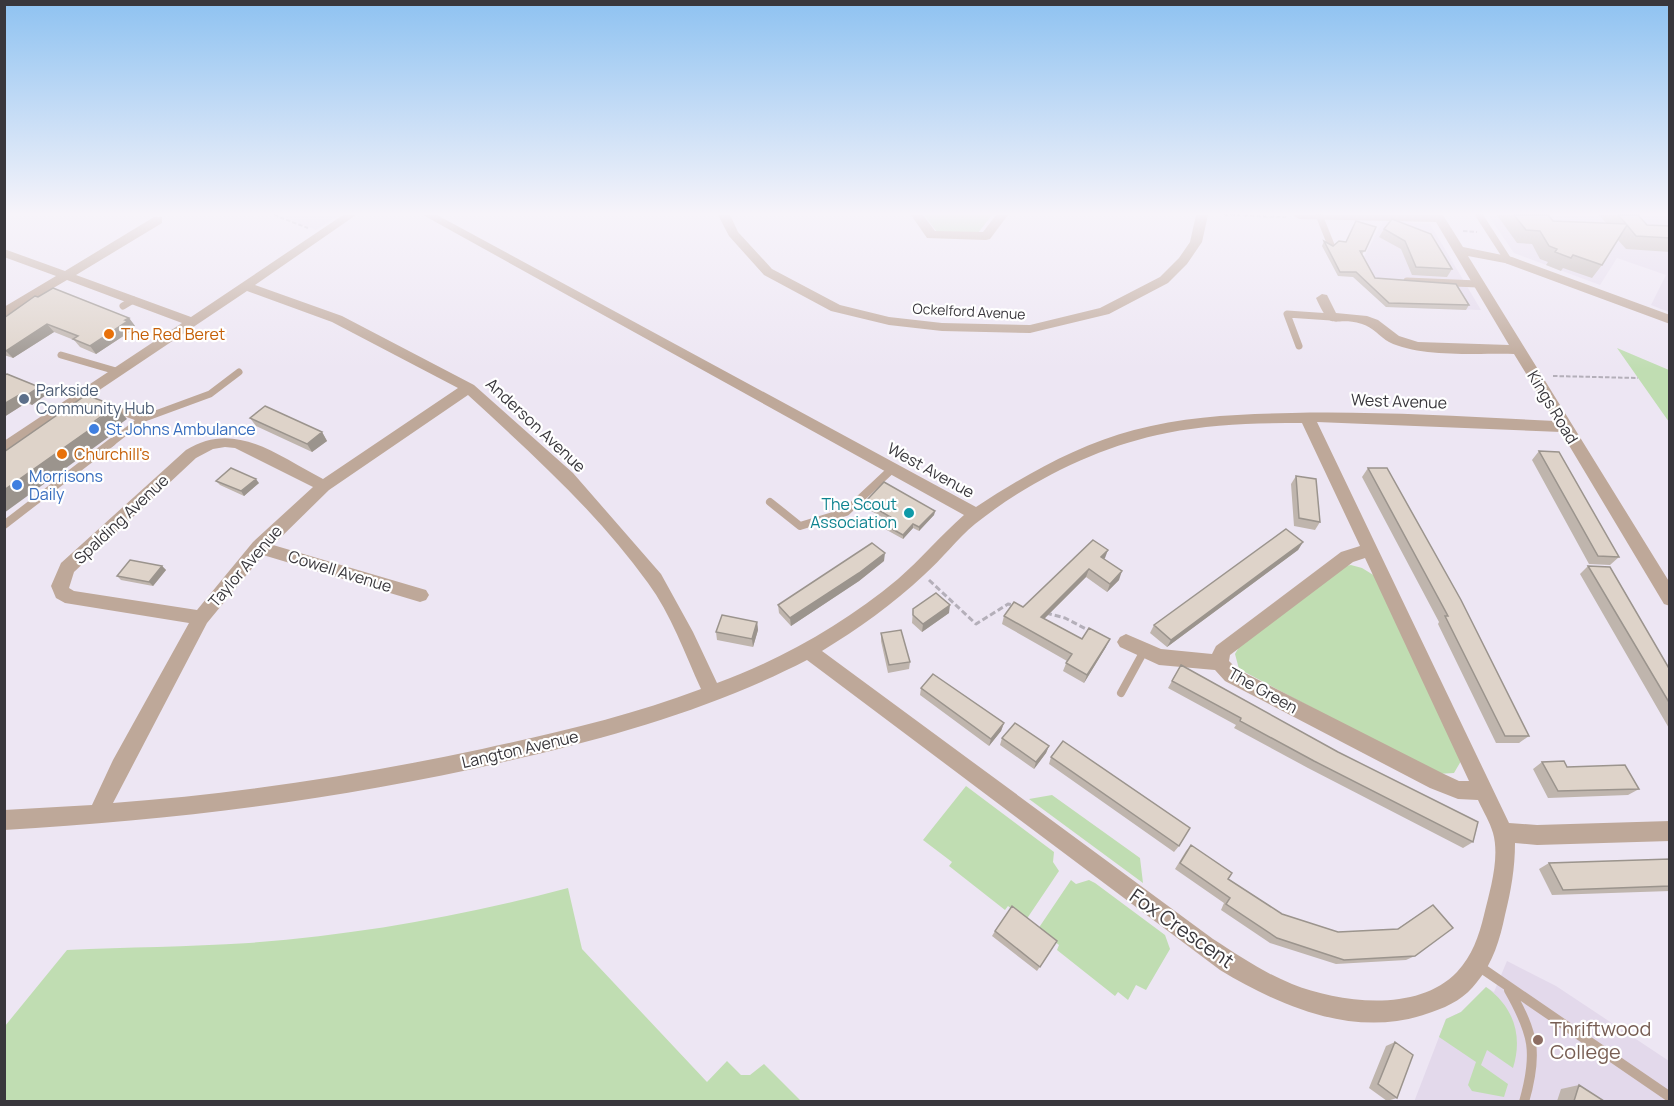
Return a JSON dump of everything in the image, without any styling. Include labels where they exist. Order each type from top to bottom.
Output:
[{"type":"street","points":[[42,267],[128,303],[190,321]]},
{"type":"street","points":[[4,313],[80,267]]},
{"type":"street","points":[[4,449],[271,267]]},
{"type":"street","name":"West Avenue","points":[[525,267],[975,514],[1056,466],[1100,447],[1138,434],[1214,421],[1307,417],[1565,427]]},
{"type":"street","name":"Ockelford Avenue","points":[[762,267],[768,273],[836,308],[889,321],[942,327],[1030,329],[1104,311],[1164,280],[1177,267]]},
{"type":"street","name":"Kings Road","points":[[1468,267],[1670,599]]},
{"type":"street","points":[[1526,267],[1670,320]]},
{"type":"street","name":"Anderson Avenue","points":[[244,285],[337,320],[469,388],[568,477],[655,579],[687,638],[712,694]]},
{"type":"street","points":[[1322,298],[1331,316],[1362,319],[1394,339],[1417,346],[1519,350]]},
{"type":"street","name":"Taylor Avenue","points":[[99,812],[120,766],[201,618],[259,547],[324,486],[469,388]]},
{"type":"street","points":[[1307,417],[1503,832],[1537,835],[1670,831]]},
{"type":"street","name":"Spalding Avenue","points":[[201,618],[71,598],[62,593],[59,586],[68,568],[203,446],[216,442],[238,443],[324,486]]},
{"type":"street","name":"Langton Avenue","points":[[4,820],[152,810],[290,794],[378,780],[602,731],[712,694],[764,673],[806,650],[867,610],[918,572],[975,514]]},
{"type":"street","name":"Cowell Avenue","points":[[259,547],[420,595]]},
{"type":"street","name":"The Green","points":[[1371,549],[1347,556],[1222,651],[1220,663],[1231,675],[1437,781],[1458,790],[1485,791]]},
{"type":"street","points":[[1126,642],[1144,651],[1175,660],[1220,663]]},
{"type":"street","name":"Fox Crescent","points":[[806,650],[1205,947],[1281,990],[1322,1005],[1349,1009],[1407,1007],[1445,995],[1456,988],[1476,964],[1487,943],[1495,912],[1504,854],[1503,832]]},
{"type":"lane","points":[[1398,280],[1478,284]]},
{"type":"lane","points":[[1299,346],[1287,314],[1331,316]]},
{"type":"lane","points":[[62,355],[116,371]]},
{"type":"lane","points":[[4,525],[142,419],[210,394],[239,372]]},
{"type":"lane","points":[[100,403],[142,419]]},
{"type":"lane","points":[[770,502],[800,526],[846,512],[892,469]]},
{"type":"lane","points":[[1121,693],[1144,651]]},
{"type":"lane","points":[[1476,964],[1670,1097]]},
{"type":"lane","points":[[1507,986],[1534,1046],[1534,1070],[1524,1101]]},
{"type":"path","points":[[1533,374],[1638,378]]},
{"type":"path","points":[[918,572],[976,624],[1008,604],[1019,607]]},
{"type":"path","points":[[1042,612],[1065,618],[1096,634]]},
{"type":"shaded area","points":[[1369,267],[1455,267],[1481,310],[1386,307],[1358,280],[1375,280]]},
{"type":"shaded area","points":[[1551,267],[1612,267],[1600,285]]},
{"type":"shaded area","points":[[1642,267],[1669,267],[1669,312],[1651,305],[1666,275]]},
{"type":"shaded area","name":"Thriftwood College","points":[[1507,961],[1556,986],[1669,1061],[1669,1101],[1414,1102],[1446,1019],[1461,1012],[1486,987],[1494,992]]},
{"type":"green space","points":[[1617,348],[1669,370],[1669,422]]},
{"type":"green space","points":[[1345,566],[1362,568],[1375,576],[1461,761],[1454,773],[1437,774],[1239,669],[1235,654],[1239,647]]},
{"type":"green space","points":[[966,786],[1054,852],[1053,862],[1059,871],[1026,920],[1008,906],[1005,910],[949,866],[952,862],[923,840]]},
{"type":"green space","points":[[1052,795],[1140,858],[1143,883],[1029,799]]},
{"type":"green space","points":[[1071,880],[1076,884],[1089,880],[1095,883],[1165,935],[1170,949],[1146,990],[1136,985],[1128,1000],[1118,992],[1115,996],[1057,950],[1059,945],[1038,929]]},
{"type":"green space","points":[[568,888],[582,949],[707,1082],[727,1061],[741,1075],[750,1075],[764,1064],[801,1101],[5,1101],[5,1026],[67,950],[226,944],[330,935],[450,916]]},
{"type":"green space","points":[[1486,987],[1496,995],[1509,1013],[1516,1034],[1517,1045],[1513,1068],[1487,1050],[1481,1065],[1508,1084],[1504,1097],[1472,1091],[1468,1085],[1476,1062],[1439,1037],[1446,1019],[1461,1012]]},
{"type":"building","points":[[1337,267],[1369,267],[1375,278],[1456,284],[1469,305],[1389,303],[1356,272],[1340,272]]},
{"type":"building","points":[[1416,267],[1451,267],[1452,269]]},
{"type":"building","points":[[53,288],[129,318],[125,320],[128,321],[90,346],[73,339],[78,336],[47,324],[6,351],[4,350],[4,318],[35,296],[38,297]]},
{"type":"building","points":[[7,374],[39,387],[24,397],[19,395],[4,404],[4,375]]},
{"type":"building","points":[[86,395],[116,406],[95,421],[99,423],[4,490],[4,452]]},
{"type":"building","points":[[265,406],[322,432],[307,444],[250,418]]},
{"type":"building","points":[[1539,451],[1559,452],[1619,557],[1598,556]]},
{"type":"building","points":[[231,468],[256,479],[241,491],[216,481]]},
{"type":"building","points":[[1368,468],[1387,468],[1461,600],[1529,736],[1505,736],[1445,616],[1448,616]]},
{"type":"building","points":[[1296,476],[1316,479],[1320,522],[1299,518]]},
{"type":"building","name":"The Scout Association","points":[[884,482],[935,511],[919,527],[913,524],[903,535],[885,525],[892,518],[865,502]]},
{"type":"building","points":[[1286,529],[1303,542],[1171,640],[1154,625]]},
{"type":"building","points":[[1093,540],[1108,550],[1101,557],[1122,571],[1110,584],[1089,569],[1041,617],[1082,639],[1089,628],[1110,639],[1087,675],[1066,663],[1072,654],[1004,616],[1014,602],[1023,607]]},
{"type":"building","points":[[872,543],[885,553],[859,573],[790,618],[778,605]]},
{"type":"building","points":[[130,560],[162,566],[149,582],[117,576]]},
{"type":"building","points":[[1588,566],[1610,567],[1670,670],[1670,704]]},
{"type":"building","points":[[936,593],[950,605],[923,624],[913,615],[913,609]]},
{"type":"building","points":[[722,615],[757,622],[752,639],[716,632]]},
{"type":"building","points":[[901,630],[910,662],[889,665],[881,633]]},
{"type":"building","points":[[1181,665],[1338,752],[1478,822],[1473,842],[1314,761],[1172,681]]},
{"type":"building","points":[[933,674],[1004,723],[991,739],[921,688]]},
{"type":"building","points":[[1015,723],[1049,746],[1036,762],[1002,738]]},
{"type":"building","points":[[1063,741],[1190,828],[1179,846],[1051,757]]},
{"type":"building","points":[[1564,761],[1567,767],[1625,765],[1639,789],[1558,791],[1542,762]]},
{"type":"building","points":[[1191,845],[1232,873],[1228,879],[1282,914],[1338,932],[1398,929],[1433,905],[1453,928],[1415,956],[1344,960],[1277,938],[1226,904],[1230,898],[1180,863]]},
{"type":"building","points":[[1670,859],[1670,886],[1563,890],[1549,863]]},
{"type":"building","points":[[1012,906],[1057,941],[1040,967],[995,931]]},
{"type":"building","points":[[1395,1042],[1413,1055],[1397,1098],[1378,1084]]},
{"type":"building","points":[[1579,1085],[1604,1101],[1574,1101]]},
{"type":"place","name":"The Red Beret","points":[[109,334]]},
{"type":"place","name":"Parkside Community Hub","points":[[24,399]]},
{"type":"place","name":"St Johns Ambulance","points":[[94,429]]},
{"type":"place","name":"Churchill's","points":[[62,454]]},
{"type":"place","name":"Morrisons Daily","points":[[17,485]]},
{"type":"place","name":"The Scout Association","points":[[909,513]]},
{"type":"place","name":"Thriftwood College","points":[[1538,1040]]}]
